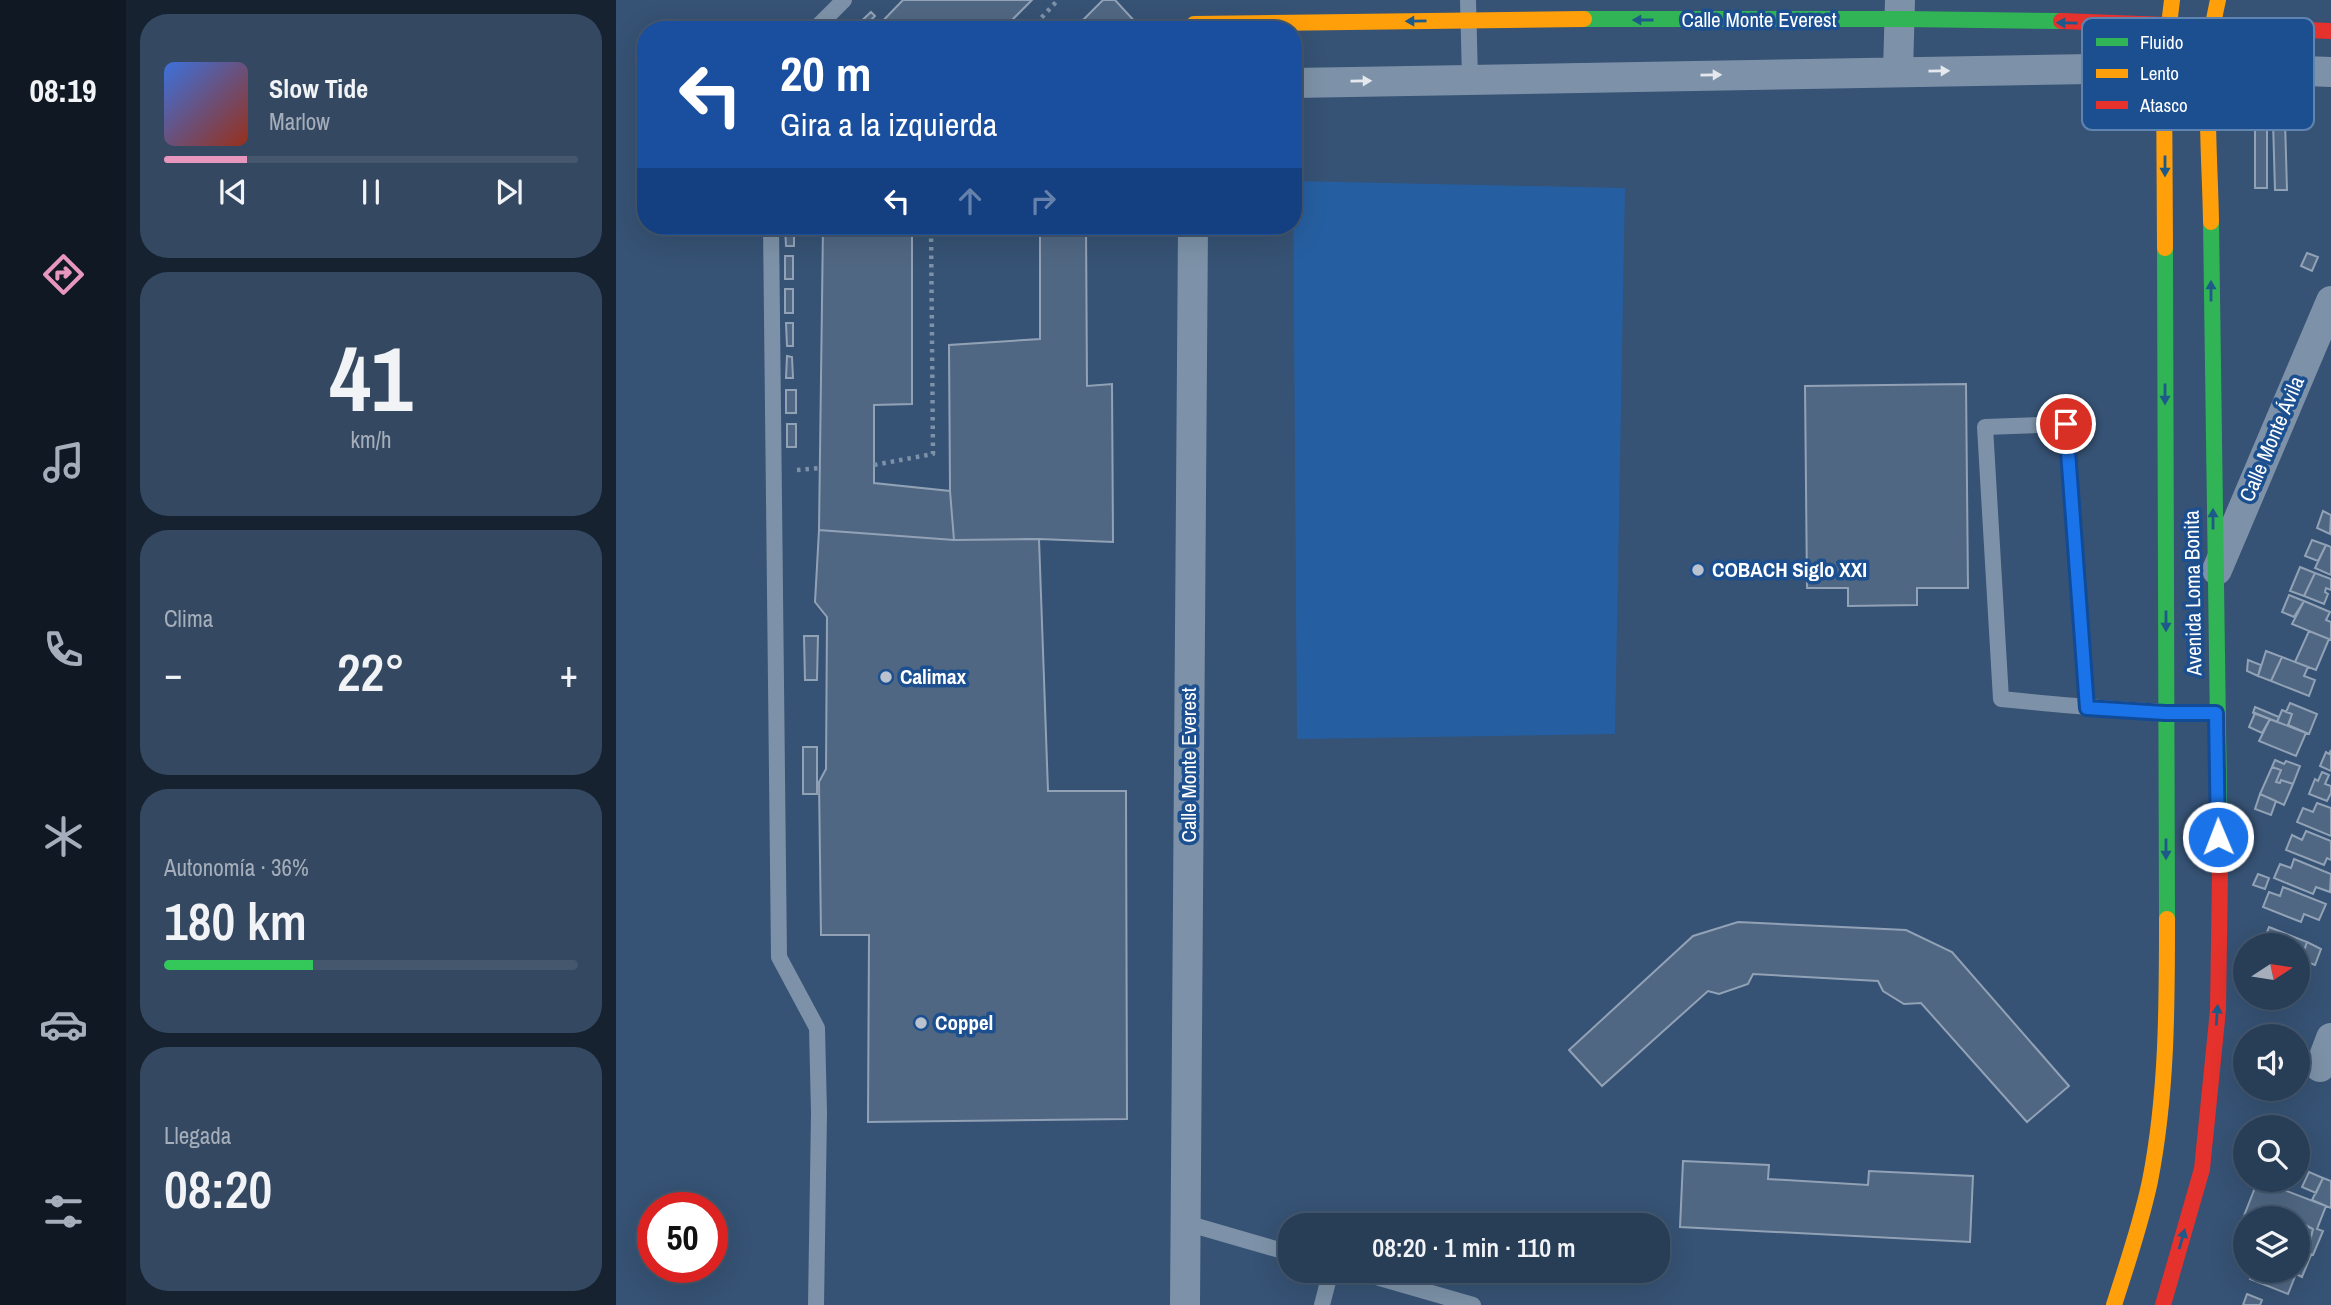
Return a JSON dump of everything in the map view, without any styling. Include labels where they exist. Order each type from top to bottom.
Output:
[{"type":"main road","name":"Avenida Loma Bonita","points":[[2169,18],[2172,0]]},
{"type":"main road","name":"Avenida Loma Bonita","points":[[2214,18],[2218,0]]},
{"type":"main road","name":"Calle Monte Everest","points":[[1302,22],[1900,10],[2082,20]]},
{"type":"main road","name":"Avenida Loma Bonita","points":[[2114,1305],[2139,1228],[2154,1160],[2163,1101],[2167,1034],[2164,130]]},
{"type":"main road","name":"Avenida Loma Bonita","points":[[2163,1305],[2202,1169],[2218,1010],[2220,887],[2210,130]]},
{"type":"street","points":[[1898,72],[1900,10]]},
{"type":"street","points":[[1302,83],[2082,69]]},
{"type":"street","name":"Calle Monte Everest","points":[[1185,1305],[1193,235]]},
{"type":"street","name":"Calle Monte Ávila","points":[[2214,577],[2331,301]]},
{"type":"street","points":[[2320,1067],[2331,1038]]},
{"type":"lane","points":[[823,21],[844,0]]},
{"type":"lane","points":[[1468,0],[1471,79]]},
{"type":"lane","points":[[771,235],[779,957],[817,1028],[819,1113],[816,1305]]},
{"type":"lane","points":[[2087,708],[2066,424],[1985,427],[2001,699],[2087,708],[2216,713]]},
{"type":"lane","points":[[1186,1223],[1278,1250]]},
{"type":"lane","points":[[1322,1305],[1328,1283]]},
{"type":"lane","points":[[1388,1283],[1436,1300],[1473,1305]]},
{"type":"path","points":[[1038,21],[1058,0]]},
{"type":"path","points":[[874,465],[933,454],[931,235]]},
{"type":"shaded area","points":[[1302,181],[1625,188],[1615,734],[1297,739],[1293,235],[1302,235]]},
{"type":"building","points":[[903,0],[1032,0],[1011,21],[883,21]]},
{"type":"building","points":[[1103,0],[1115,0],[1134,21],[1082,21]]},
{"type":"building","points":[[871,12],[875,16],[870,21],[861,21]]},
{"type":"building","points":[[2255,130],[2267,130],[2267,188],[2255,188]]},
{"type":"building","points":[[2273,130],[2285,130],[2287,190],[2275,190]]},
{"type":"building","points":[[785,235],[794,235],[794,246],[786,246]]},
{"type":"building","points":[[823,235],[912,235],[912,404],[874,405],[874,483],[950,491],[954,540],[819,530]]},
{"type":"building","points":[[1040,235],[1086,235],[1087,386],[1112,384],[1113,542],[954,540],[950,491],[949,345],[1040,339]]},
{"type":"building","points":[[2307,253],[2318,257],[2312,271],[2301,266]]},
{"type":"building","points":[[785,256],[793,256],[793,279],[785,279]]},
{"type":"building","points":[[785,289],[793,289],[793,313],[785,313]]},
{"type":"building","points":[[786,323],[793,323],[793,346],[787,346]]},
{"type":"building","points":[[787,356],[792,357],[793,378],[786,378]]},
{"type":"building","points":[[1966,384],[1968,588],[1917,588],[1917,605],[1848,606],[1848,588],[1807,588],[1805,386]]},
{"type":"building","points":[[786,390],[796,390],[796,413],[786,413]]},
{"type":"building","points":[[787,424],[796,424],[796,447],[787,447]]},
{"type":"building","points":[[2323,511],[2331,515],[2330,534],[2317,528]]},
{"type":"building","points":[[819,530],[954,540],[1039,539],[1048,791],[1126,791],[1127,1119],[868,1122],[869,935],[821,935],[819,782],[826,769],[827,617],[815,602]]},
{"type":"building","points":[[2312,540],[2326,545],[2318,561],[2305,556]]},
{"type":"building","points":[[2326,545],[2331,547],[2331,575],[2315,568]]},
{"type":"building","points":[[2300,567],[2315,573],[2304,596],[2290,591]]},
{"type":"building","points":[[2315,573],[2331,579],[2331,590],[2326,588],[2325,592],[2328,594],[2324,604],[2304,596]]},
{"type":"building","points":[[2289,595],[2304,601],[2294,617],[2282,612]]},
{"type":"building","points":[[2304,601],[2330,612],[2326,620],[2331,622],[2331,640],[2292,624]]},
{"type":"building","points":[[2309,631],[2329,639],[2316,670],[2295,662]]},
{"type":"building","points":[[804,636],[818,636],[817,680],[805,680]]},
{"type":"building","points":[[2266,651],[2282,657],[2271,681],[2258,676]]},
{"type":"building","points":[[2282,657],[2308,667],[2304,676],[2315,680],[2309,696],[2271,681]]},
{"type":"building","points":[[2248,660],[2261,665],[2258,676],[2247,671]]},
{"type":"building","points":[[2290,703],[2317,714],[2309,734],[2288,725],[2292,714],[2286,712]]},
{"type":"building","points":[[2255,707],[2279,717],[2277,722],[2253,713]]},
{"type":"building","points":[[2282,710],[2292,714],[2288,726],[2277,722]]},
{"type":"building","points":[[2255,713],[2270,719],[2262,733],[2249,727]]},
{"type":"building","points":[[2270,719],[2306,733],[2296,756],[2259,741]]},
{"type":"building","points":[[803,747],[817,747],[817,794],[803,794]]},
{"type":"building","points":[[2331,750],[2331,771],[2320,766],[2326,752],[2329,754]]},
{"type":"building","points":[[2275,760],[2300,766],[2293,784],[2281,780],[2280,783],[2276,782],[2281,770],[2272,767]]},
{"type":"building","points":[[2272,767],[2281,770],[2276,782],[2280,783],[2281,780],[2293,784],[2284,805],[2260,794]]},
{"type":"building","points":[[2322,772],[2329,775],[2325,784],[2331,786],[2327,801],[2309,794],[2315,779],[2318,781]]},
{"type":"building","points":[[2260,794],[2276,801],[2271,815],[2255,809]]},
{"type":"building","points":[[2317,803],[2331,808],[2331,836],[2297,822],[2303,808],[2313,812]]},
{"type":"building","points":[[2306,831],[2331,841],[2331,860],[2327,858],[2324,865],[2286,850],[2292,835],[2302,840]]},
{"type":"building","points":[[2294,859],[2331,874],[2330,892],[2316,887],[2313,894],[2274,878],[2280,864],[2291,868]]},
{"type":"building","points":[[2258,874],[2269,878],[2265,889],[2253,885]]},
{"type":"building","points":[[2283,887],[2326,904],[2319,920],[2304,914],[2301,922],[2263,907],[2269,892],[2280,896]]},
{"type":"building","points":[[1738,922],[1906,930],[1952,952],[2069,1086],[2027,1122],[1921,1003],[1904,1004],[1883,991],[1878,981],[1753,974],[1748,984],[1719,994],[1708,991],[1602,1086],[1569,1050],[1693,936]]},
{"type":"building","points":[[2269,927],[2284,933],[2267,933]]},
{"type":"building","points":[[2310,944],[2321,949],[2315,965],[2310,963]]},
{"type":"building","points":[[1683,1161],[1769,1165],[1768,1179],[1868,1185],[1869,1171],[1973,1176],[1970,1242],[1680,1227]]},
{"type":"building","points":[[2310,1172],[2323,1178],[2316,1193],[2310,1190]]},
{"type":"building","points":[[2323,1178],[2331,1181],[2331,1208],[2312,1200]]},
{"type":"building","points":[[2253,1192],[2289,1192],[2326,1206],[2317,1229],[2323,1231],[2313,1255],[2310,1254],[2313,1229],[2310,1228],[2310,1206],[2248,1206]]},
{"type":"building","points":[[2260,1283],[2292,1283],[2288,1294]]},
{"type":"building","points":[[2247,1294],[2262,1300],[2260,1305],[2243,1305]]},
{"type":"traffic: fast","points":[[1584,19],[2061,21]]},
{"type":"traffic: fast","points":[[2211,222],[2220,871]]},
{"type":"traffic: fast","points":[[2165,248],[2167,919]]},
{"type":"traffic: slow","points":[[2170,18],[2172,0]]},
{"type":"traffic: slow","points":[[2215,18],[2218,0]]},
{"type":"traffic: slow","points":[[1302,23],[1584,19]]},
{"type":"traffic: slow","points":[[2164,130],[2165,248]]},
{"type":"traffic: slow","points":[[2208,130],[2211,222]]},
{"type":"traffic: slow","points":[[2114,1305],[2134,1244],[2156,1148],[2165,1050],[2167,919]]},
{"type":"traffic: jam","points":[[2061,21],[2082,22]]},
{"type":"traffic: jam","points":[[2314,30],[2331,31]]},
{"type":"traffic: jam","points":[[2163,1305],[2202,1169],[2218,1010],[2220,871]]},
{"type":"place","name":"COBACH Siglo XXI","points":[[1698,570]]},
{"type":"place","name":"Calimax","points":[[886,677]]},
{"type":"place","name":"Coppel","points":[[921,1023]]},
{"type":"route","points":[[2066,424],[2087,708],[2216,713],[2218,837]]}]
